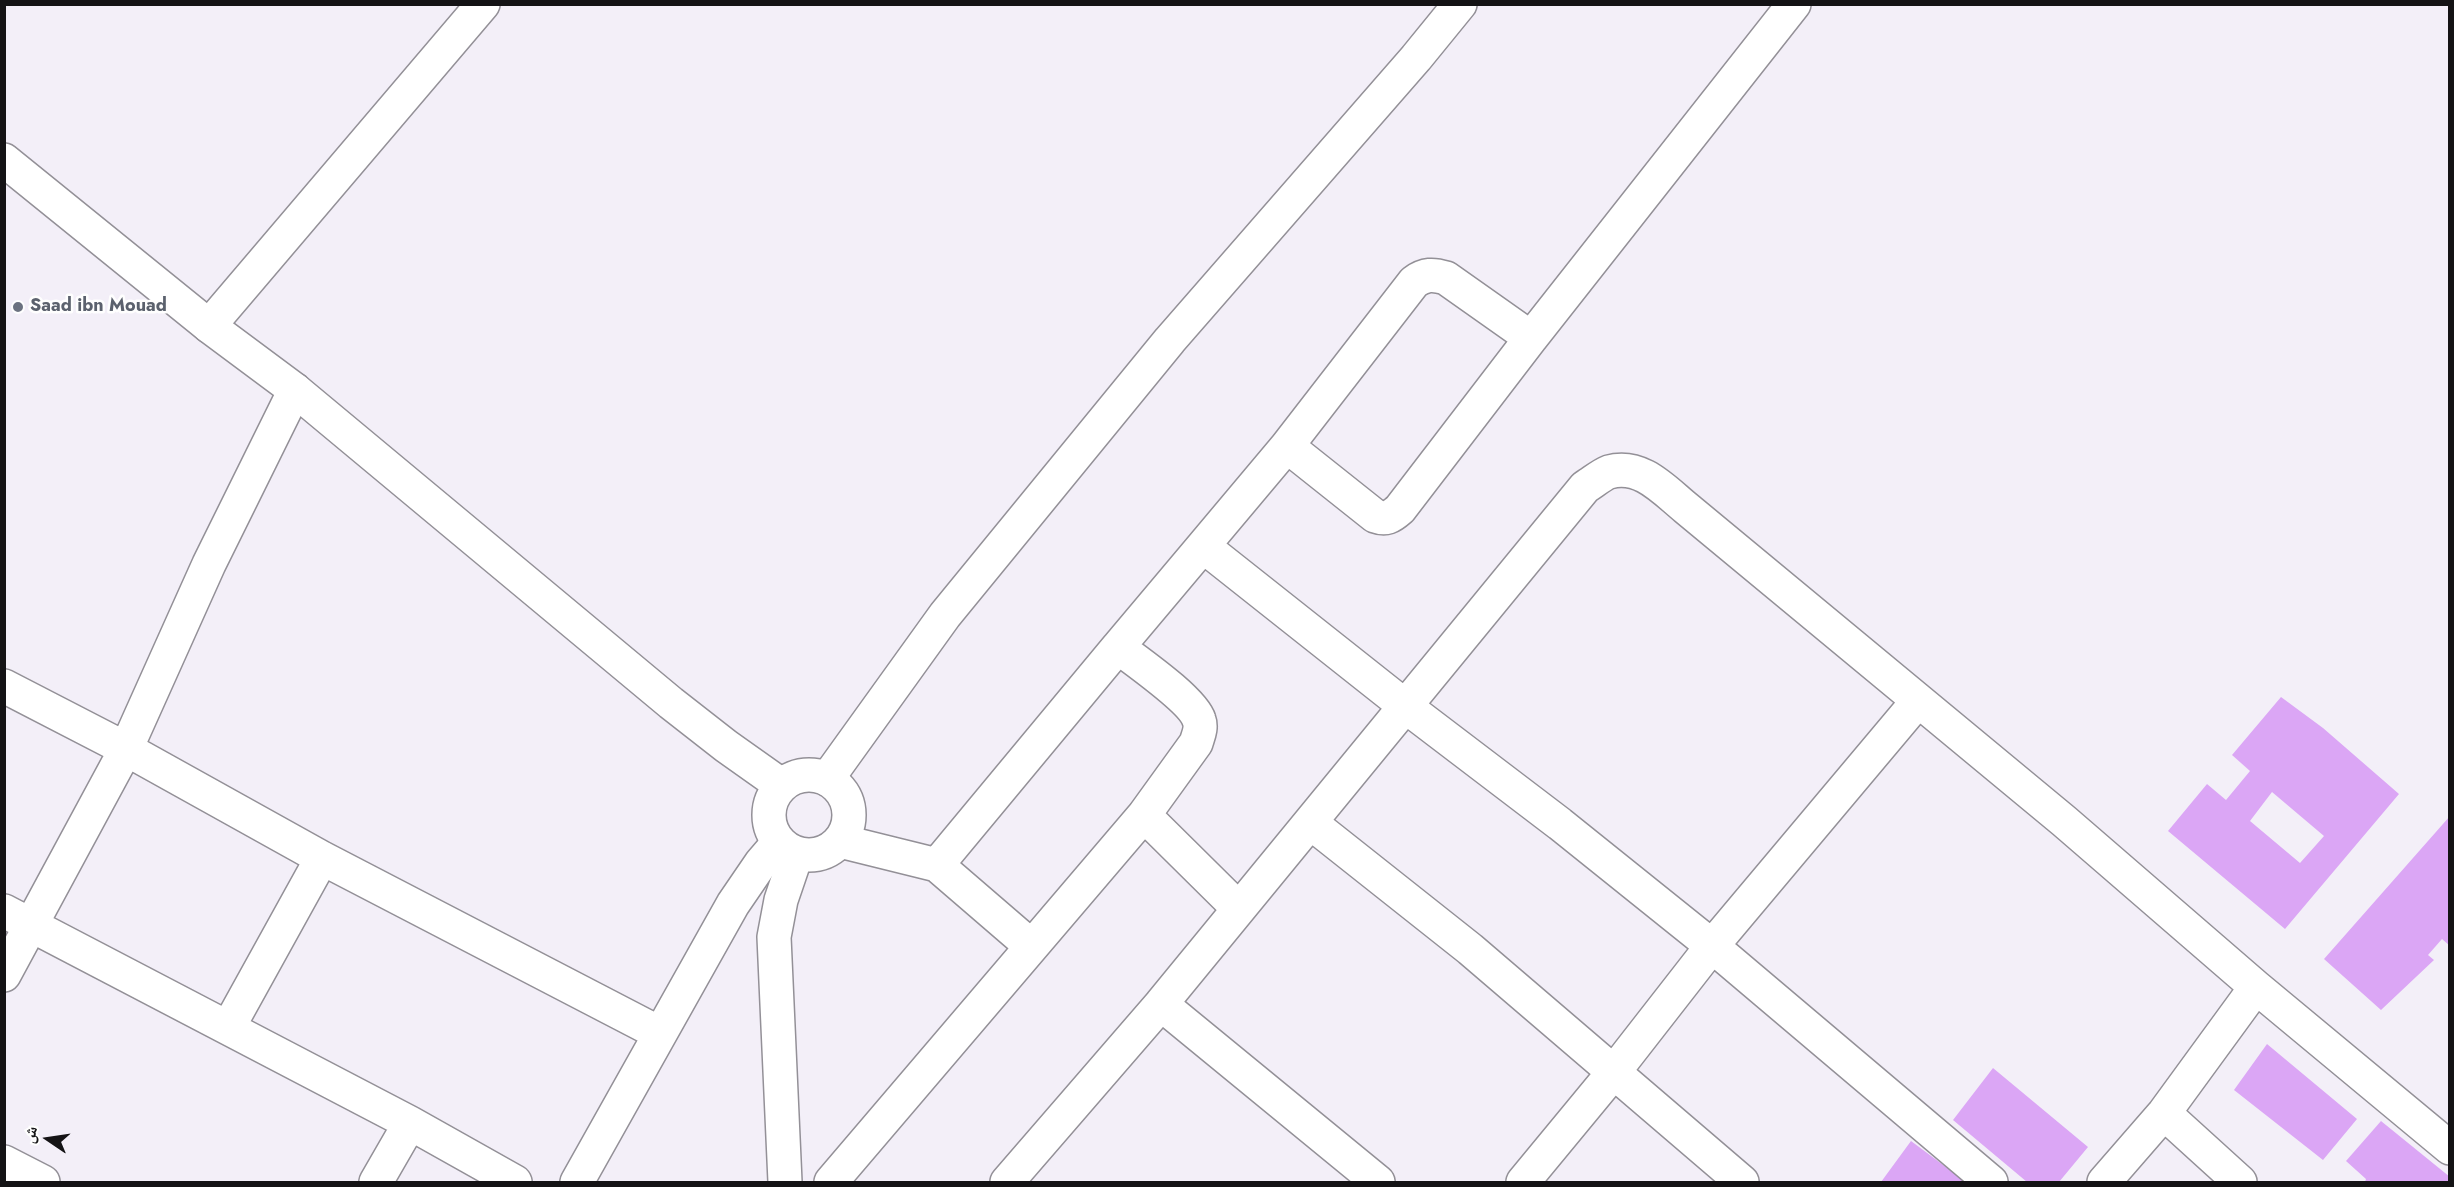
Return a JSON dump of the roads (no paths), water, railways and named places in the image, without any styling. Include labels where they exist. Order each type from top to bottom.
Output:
[{"type":"street","points":[[209,326],[483,4]]},
{"type":"street","points":[[827,779],[960,597],[1170,340],[1416,58],[1460,4]]},
{"type":"street","points":[[1287,446],[1375,516],[1382,519],[1391,517],[1400,509],[1530,338],[1794,4]]},
{"type":"street","points":[[4,160],[209,326],[295,390],[670,703],[726,747],[782,785]]},
{"type":"street","points":[[937,865],[1287,446],[1406,292],[1423,275],[1434,274],[1446,278],[1530,338]]},
{"type":"street","points":[[4,975],[18,918],[126,749],[210,564],[295,390]]},
{"type":"street","points":[[1006,1182],[1161,1004],[1585,488],[1608,473],[1627,470],[1644,475],[2064,821],[2256,987],[2450,1148]]},
{"type":"street","points":[[1203,546],[1405,706],[1560,824],[1712,946],[1991,1182]]},
{"type":"street","points":[[831,1182],[1144,815],[1196,743],[1200,721],[1185,701],[1118,647]]},
{"type":"street","points":[[4,686],[126,749],[322,858],[659,1034]]},
{"type":"street","points":[[1523,1182],[1613,1073],[1712,946],[1917,702]]},
{"type":"street","points":[[815,775],[827,779],[844,795],[848,806],[849,818],[840,841],[831,849],[820,854],[808,855],[788,848],[769,824],[770,803],[782,785],[792,778],[815,775]]},
{"type":"street","points":[[1144,815],[1239,909]]},
{"type":"street","points":[[1311,823],[1470,949],[1742,1182]]},
{"type":"street","points":[[840,841],[937,865],[1031,946]]},
{"type":"street","points":[[577,1182],[733,904],[761,863],[788,848]]},
{"type":"street","points":[[785,1182],[774,937],[782,900],[788,848]]},
{"type":"street","points":[[228,1028],[322,858]]},
{"type":"street","points":[[18,918],[410,1123],[515,1182]]},
{"type":"street","points":[[2104,1182],[2164,1113],[2256,987]]},
{"type":"street","points":[[1161,1004],[1378,1182]]},
{"type":"street","points":[[2164,1113],[2240,1182]]},
{"type":"street","points":[[376,1182],[410,1123]]},
{"type":"street","points":[[4,1162],[43,1182]]},
{"type":"place","name":"Saad ibn Mouad","points":[[18,307]]}]
